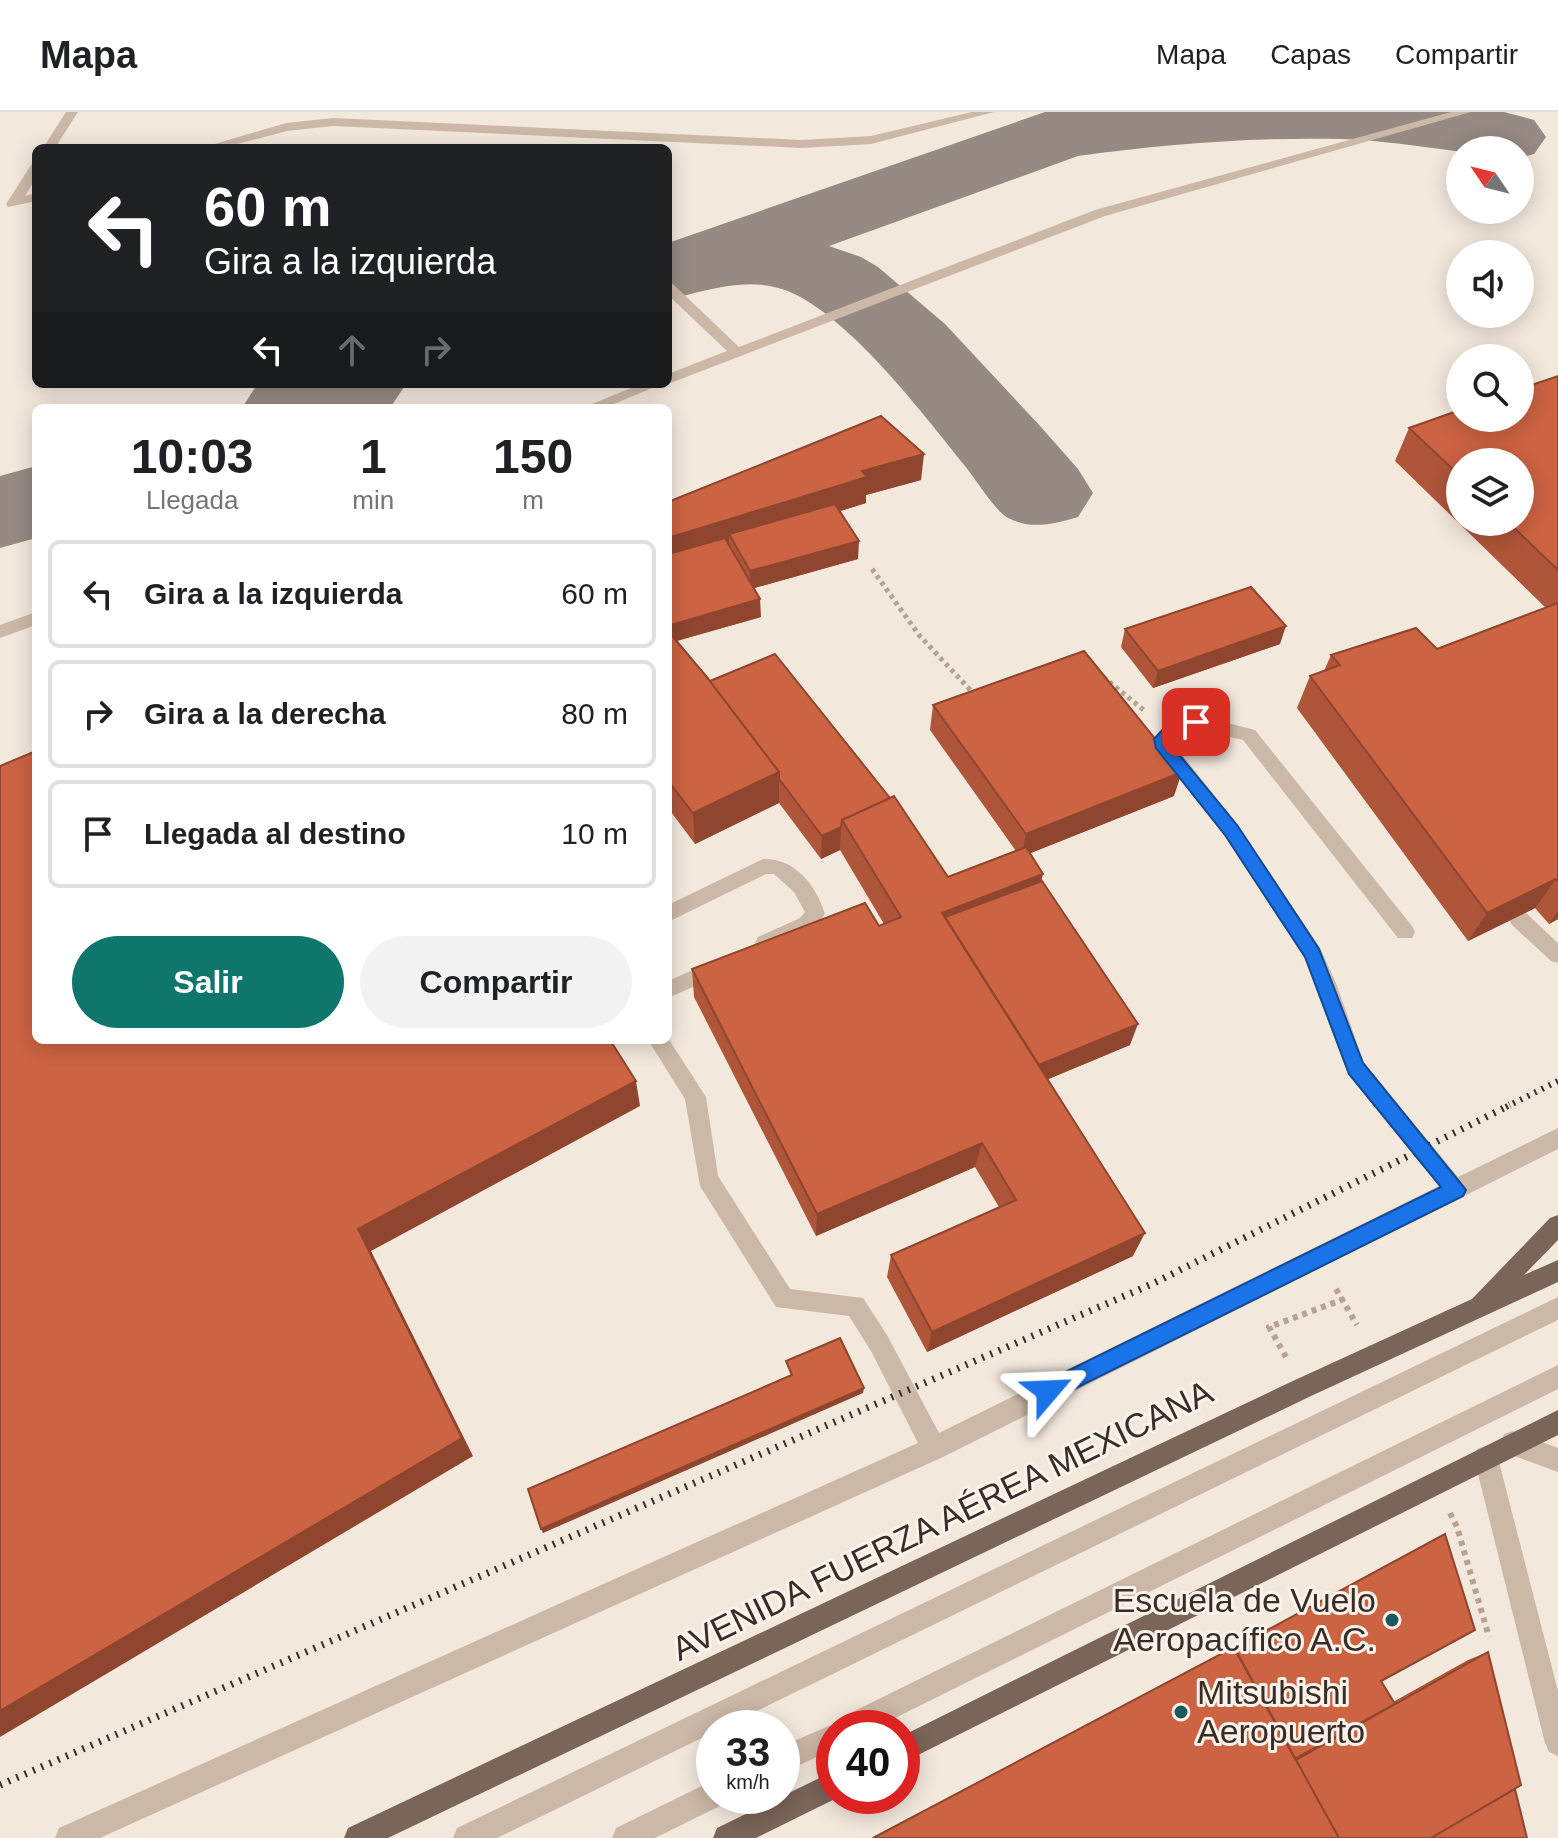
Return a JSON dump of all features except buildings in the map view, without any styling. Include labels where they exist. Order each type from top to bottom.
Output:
[{"type":"main road","points":[[1471,1313],[1558,1225]]},
{"type":"main road","name":"AVENIDA FUERZA AÉREA MEXICANA","points":[[358,1838],[1303,1388],[1558,1271]]},
{"type":"main road","points":[[920,1741],[1558,1422]]},
{"type":"main road","points":[[727,1838],[816,1794]]},
{"type":"street","points":[[52,144],[72,112]]},
{"type":"street","points":[[223,144],[310,123],[357,122],[802,144],[871,140],[988,112]]},
{"type":"street","points":[[672,377],[1100,213],[1465,112]]},
{"type":"street","points":[[513,131],[526,144]]},
{"type":"street","points":[[7,206],[32,173]]},
{"type":"street","points":[[7,206],[32,198]]},
{"type":"street","points":[[672,291],[737,353]]},
{"type":"street","points":[[601,404],[644,388]]},
{"type":"street","points":[[0,632],[32,620]]},
{"type":"street","points":[[1405,932],[1259,743],[1249,735],[1196,722],[1170,732],[1162,739],[1164,748],[1231,830],[1313,954],[1355,1068],[1456,1190]]},
{"type":"street","points":[[672,912],[763,867],[776,866],[786,872],[813,903],[815,914],[807,924],[672,988]]},
{"type":"street","points":[[1519,919],[1558,955]]},
{"type":"street","points":[[661,1044],[695,1097],[708,1179],[784,1299],[855,1306],[879,1343],[934,1448]]},
{"type":"street","points":[[69,1838],[934,1448],[1558,1138]]},
{"type":"street","points":[[467,1838],[1558,1308]]},
{"type":"street","points":[[883,1710],[1558,1377]]},
{"type":"street","points":[[1513,1443],[1558,1460]]},
{"type":"street","points":[[1486,1458],[1558,1743]]},
{"type":"street","points":[[626,1838],[696,1803]]},
{"type":"path","points":[[872,569],[929,650],[978,698]]},
{"type":"path","points":[[1099,674],[1170,732]]},
{"type":"path","points":[[1269,1327],[1344,1299]]},
{"type":"taxiway","points":[[1063,134],[1100,112]]},
{"type":"taxiway","points":[[1063,134],[1188,120],[1335,115],[1402,118],[1501,136]]},
{"type":"taxiway","points":[[672,272],[1063,134]]},
{"type":"taxiway","points":[[703,263],[767,259],[814,270],[846,286],[931,365],[1042,493]]},
{"type":"taxiway","points":[[302,404],[347,388]]},
{"type":"taxiway","points":[[0,513],[32,501]]},
{"type":"railway","points":[[0,1785],[1152,1284],[1558,1081]]},
{"type":"place","name":"Escuela de Vuelo Aeropacífico A.C.","points":[[1392,1620]]},
{"type":"place","name":"Mitsubishi Aeropuerto","points":[[1181,1712]]},
{"type":"route","points":[[1048,1391],[1456,1190],[1355,1068],[1313,954],[1231,830],[1164,748],[1162,739],[1170,732],[1196,722]]}]
